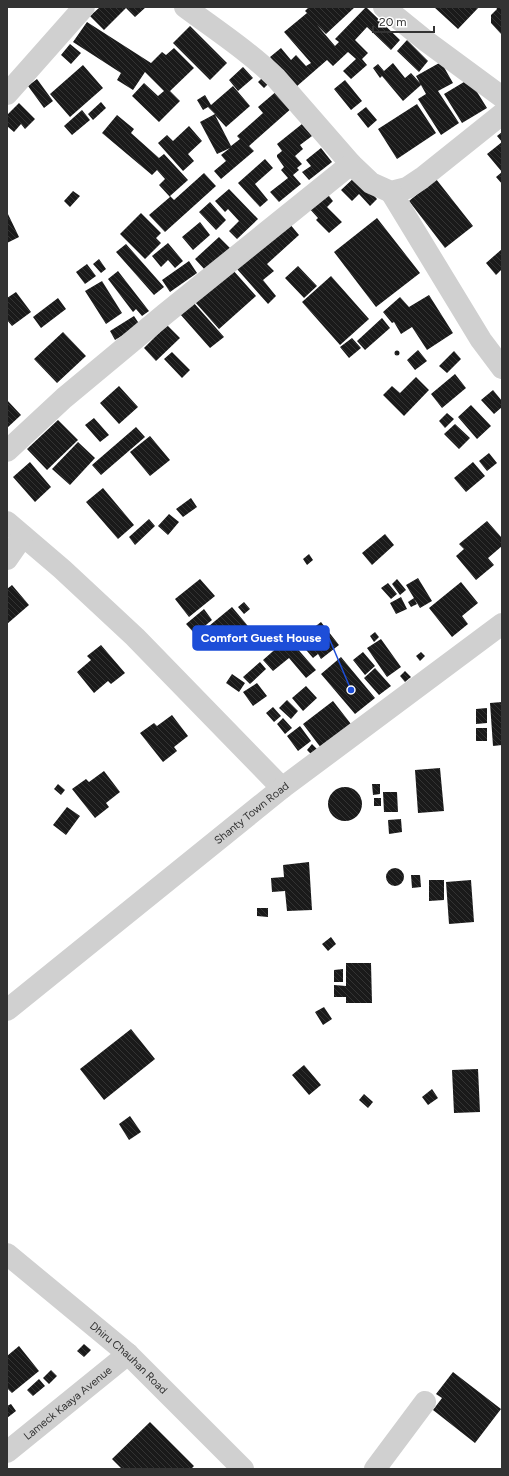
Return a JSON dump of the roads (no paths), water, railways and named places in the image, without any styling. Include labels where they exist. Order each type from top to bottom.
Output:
[{"type":"street","points":[[7,94],[84,7]]},
{"type":"street","points":[[185,7],[252,56],[276,78],[351,164],[371,183],[391,192],[481,340],[502,368]]},
{"type":"street","points":[[384,7],[426,41],[502,98]]},
{"type":"street","points":[[391,192],[407,188],[422,178],[502,114]]},
{"type":"street","points":[[7,451],[64,398],[165,314],[351,164]]},
{"type":"street","points":[[7,522],[62,569],[135,637],[282,788]]},
{"type":"street","points":[[7,559],[23,536]]},
{"type":"street","name":"Shanty Town Road","points":[[7,1010],[282,788],[502,624]]},
{"type":"street","name":"Dhiru Chauhan Road","points":[[7,1254],[128,1354],[243,1469]]},
{"type":"street","name":"Lameck Kaaya Avenue","points":[[7,1452],[128,1354]]},
{"type":"street","points":[[375,1469],[425,1402]]},
{"type":"place","name":"Comfort Guest House","points":[[351,690]]}]
